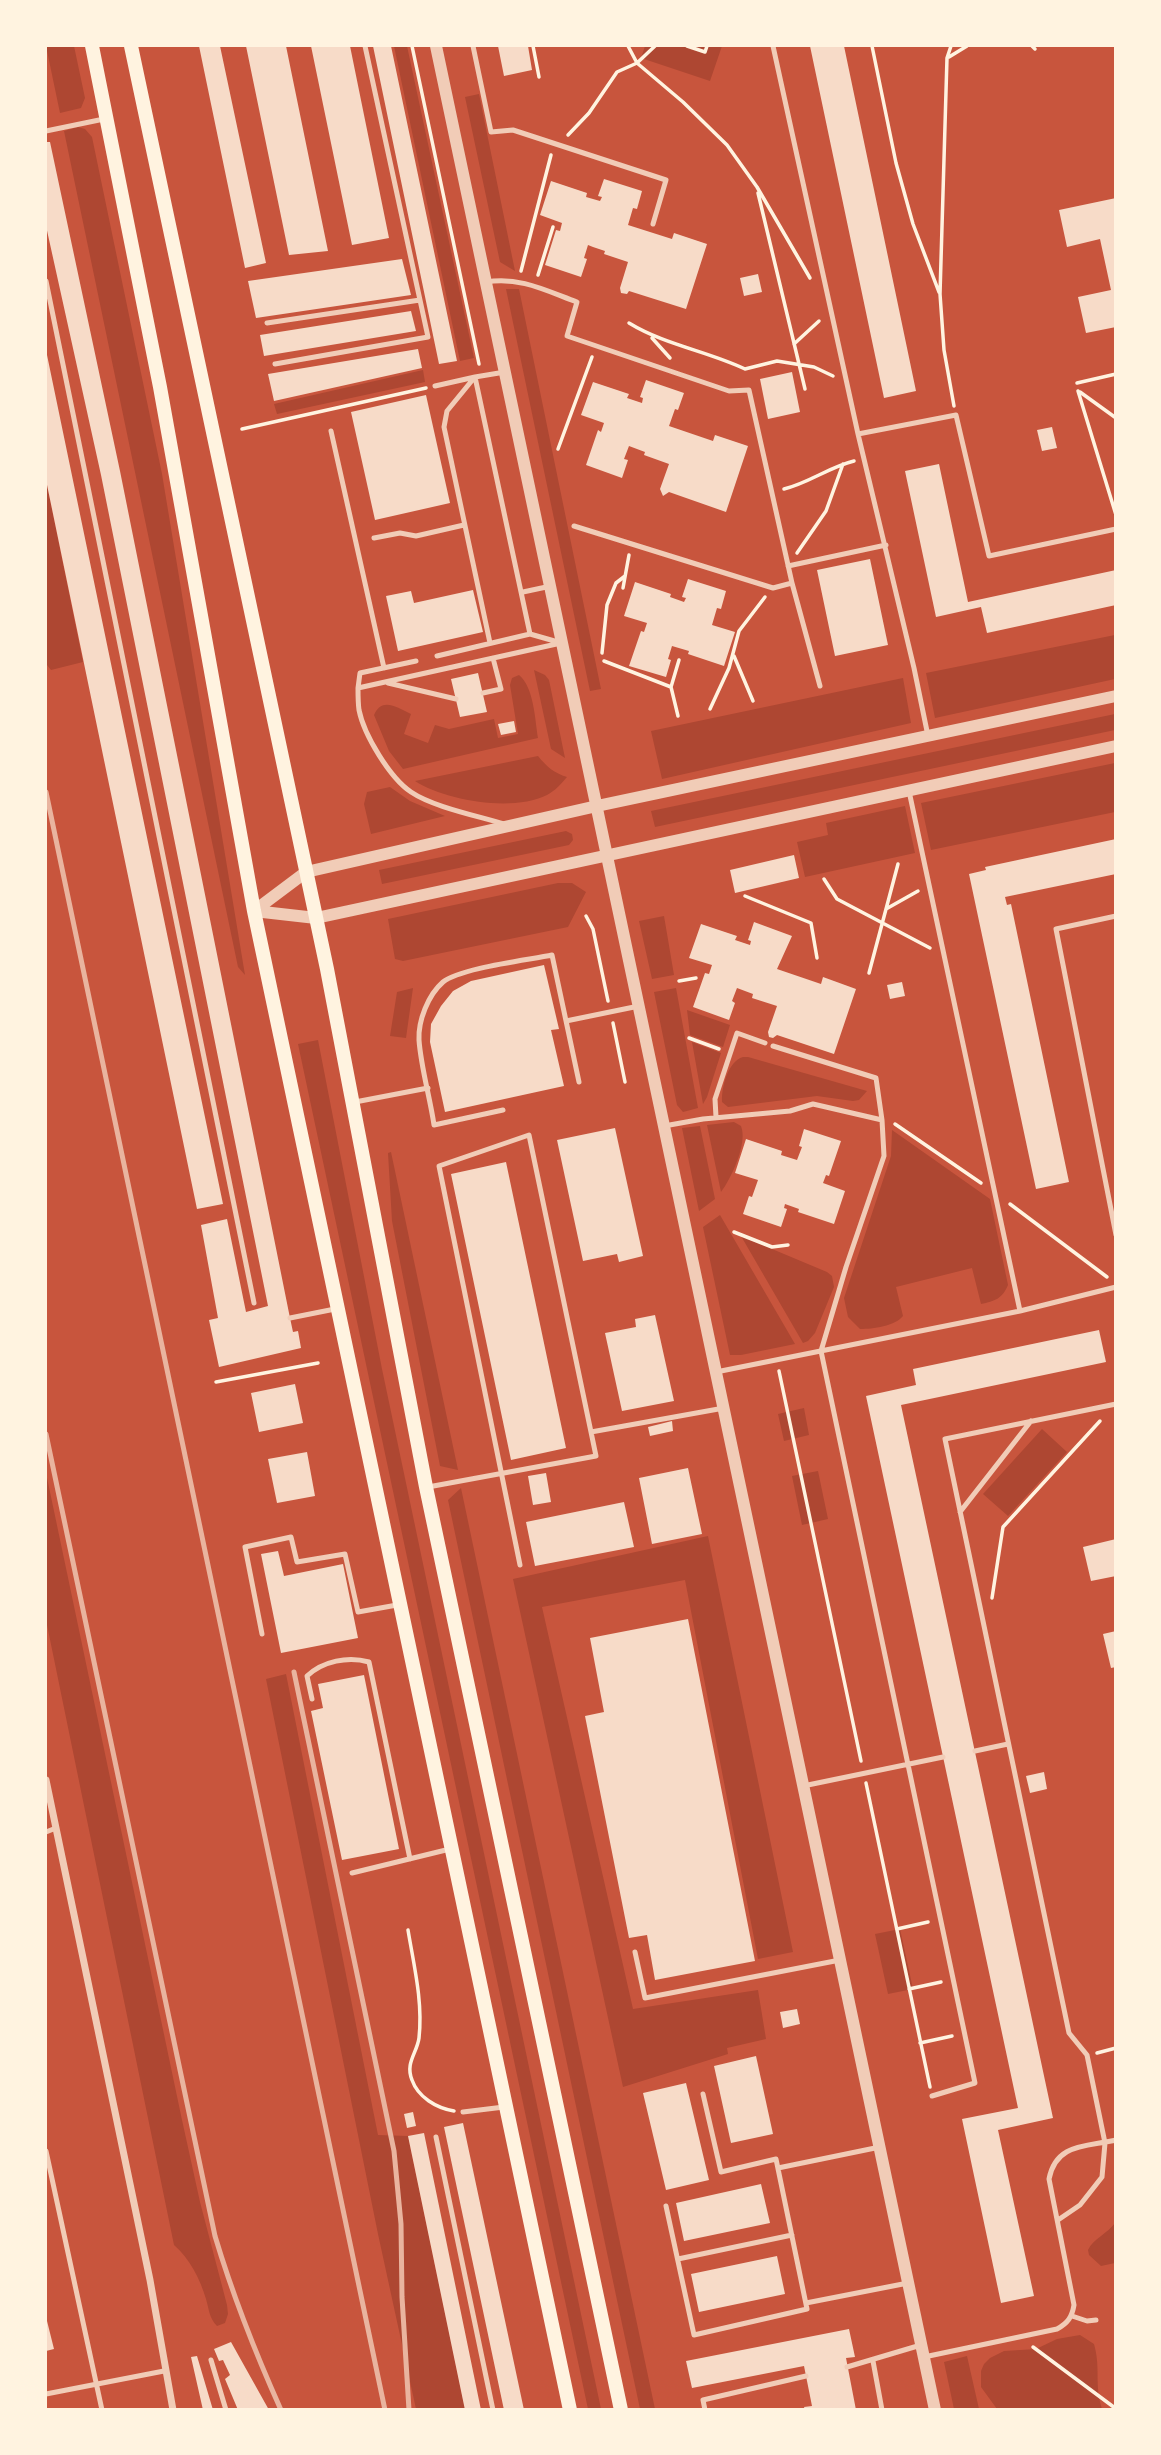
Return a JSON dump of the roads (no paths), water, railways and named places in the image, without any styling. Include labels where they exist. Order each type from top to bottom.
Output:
[{"type":"main road","points":[[92,46],[160,387],[254,911],[570,2410]]},
{"type":"main road","points":[[131,46],[316,918],[426,1487],[621,2410]]},
{"type":"street","points":[[436,46],[935,2410]]},
{"type":"street","points":[[254,911],[306,872],[597,806],[1115,696]]},
{"type":"street","points":[[254,911],[316,918],[1115,746]]},
{"type":"street","points":[[46,1780],[150,2280],[173,2410]]},
{"type":"lane","points":[[275,363],[428,337],[365,46]]},
{"type":"lane","points":[[473,46],[491,132],[513,131],[666,180],[653,224]]},
{"type":"lane","points":[[773,46],[858,434],[886,545],[928,736]]},
{"type":"lane","points":[[46,131],[108,119]]},
{"type":"lane","points":[[486,282],[504,278],[577,302],[567,336],[729,391],[749,390],[792,583],[820,686]]},
{"type":"lane","points":[[46,281],[254,1303]]},
{"type":"lane","points":[[268,323],[420,300]]},
{"type":"lane","points":[[435,386],[505,372]]},
{"type":"lane","points":[[478,377],[447,411],[444,427],[490,643]]},
{"type":"lane","points":[[478,377],[530,634]]},
{"type":"lane","points":[[858,434],[956,415],[989,556],[1115,529]]},
{"type":"lane","points":[[331,431],[384,668]]},
{"type":"lane","points":[[374,538],[400,533],[416,536],[464,525]]},
{"type":"lane","points":[[574,526],[773,587],[792,583]]},
{"type":"lane","points":[[788,566],[886,545]]},
{"type":"lane","points":[[523,592],[551,586]]},
{"type":"lane","points":[[436,656],[530,634],[561,643]]},
{"type":"lane","points":[[358,688],[561,643]]},
{"type":"lane","points":[[483,693],[501,689],[493,658]]},
{"type":"lane","points":[[416,661],[360,673],[359,711],[373,746],[411,792],[444,806],[512,827]]},
{"type":"lane","points":[[385,682],[456,699]]},
{"type":"lane","points":[[909,791],[1020,1311]]},
{"type":"lane","points":[[1115,916],[1056,929],[1115,1235]]},
{"type":"lane","points":[[503,1110],[435,1125],[419,1038],[423,1013],[432,995],[444,981],[461,973],[552,955],[579,1082]]},
{"type":"lane","points":[[566,1021],[639,1006]]},
{"type":"lane","points":[[716,1117],[716,1099],[737,1033],[765,1043]]},
{"type":"lane","points":[[773,1046],[876,1078],[884,1156],[821,1351],[975,2083],[932,2096]]},
{"type":"lane","points":[[352,1103],[428,1088]]},
{"type":"lane","points":[[664,1126],[716,1117],[790,1111],[813,1104],[882,1120]]},
{"type":"lane","points":[[426,1487],[501,1473],[596,1456],[528,1135],[439,1166],[501,1473],[520,1565]]},
{"type":"lane","points":[[716,1372],[1020,1311],[1115,1287]]},
{"type":"lane","points":[[290,1318],[338,1308]]},
{"type":"lane","points":[[1058,2220],[1080,2206],[1102,2177],[1105,2143],[1087,2055],[1069,2033],[945,1439],[1115,1404]]},
{"type":"lane","points":[[591,1432],[724,1408]]},
{"type":"lane","points":[[960,1512],[1031,1421]]},
{"type":"lane","points":[[262,1634],[245,1547],[291,1537],[297,1562],[345,1554],[358,1612],[400,1605]]},
{"type":"lane","points":[[312,1699],[307,1676],[318,1665],[356,1658],[369,1662],[410,1859]]},
{"type":"lane","points":[[975,1751],[1009,1744]]},
{"type":"lane","points":[[803,1786],[943,1757]]},
{"type":"lane","points":[[46,1832],[56,1828]]},
{"type":"lane","points":[[352,1873],[453,1848]]},
{"type":"lane","points":[[635,1952],[645,1998],[840,1960]]},
{"type":"lane","points":[[666,2206],[694,2335],[807,2309],[776,2159],[721,2172],[703,2094]]},
{"type":"lane","points":[[463,2112],[507,2107]]},
{"type":"lane","points":[[436,2137],[494,2410]]},
{"type":"lane","points":[[847,2367],[923,2351],[1020,2337],[1057,2329],[1066,2324],[1072,2316],[1074,2305],[1049,2179],[1052,2165],[1060,2154],[1115,2140]]},
{"type":"lane","points":[[778,2168],[880,2147]]},
{"type":"lane","points":[[46,2151],[103,2410]]},
{"type":"lane","points":[[678,2259],[792,2235]]},
{"type":"lane","points":[[806,2304],[908,2283]]},
{"type":"lane","points":[[1072,2316],[1087,2321],[1096,2320]]},
{"type":"lane","points":[[211,2360],[226,2410]]},
{"type":"lane","points":[[873,2361],[882,2410]]},
{"type":"lane","points":[[46,2394],[164,2371]]},
{"type":"lane","points":[[705,2410],[703,2400],[806,2376]]},
{"type":"railway","points":[[46,792],[385,2410]]},
{"type":"railway","points":[[46,1434],[215,2236],[245,2324],[281,2410]]},
{"type":"railway","points":[[294,1672],[394,2151],[401,2224],[402,2297],[409,2410]]}]
